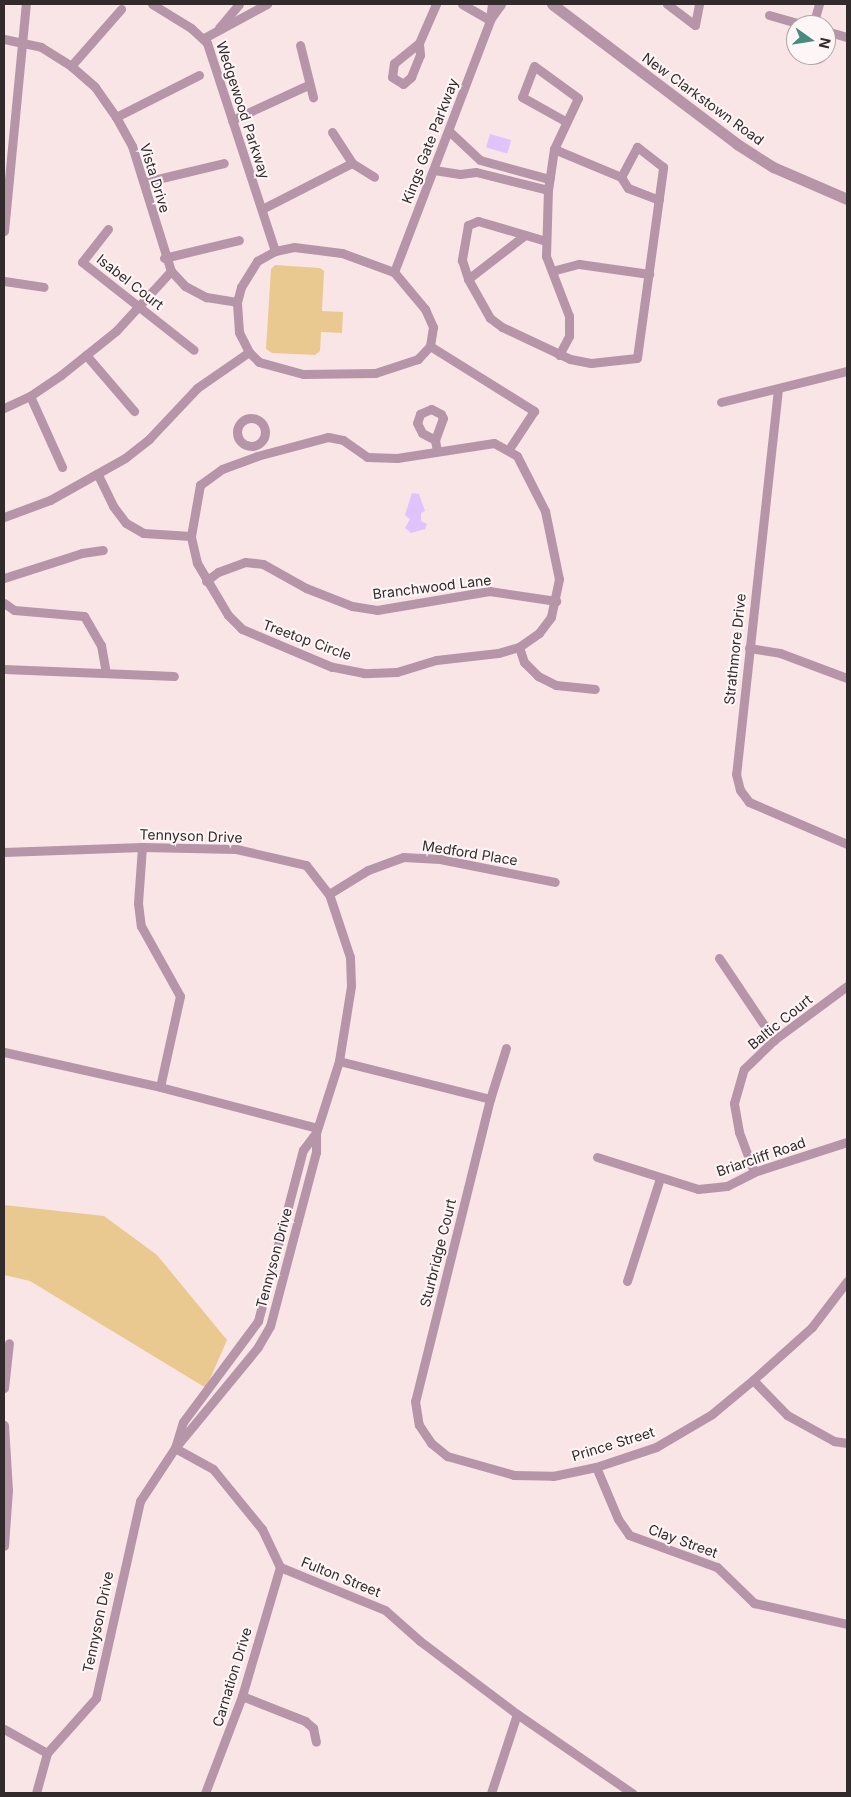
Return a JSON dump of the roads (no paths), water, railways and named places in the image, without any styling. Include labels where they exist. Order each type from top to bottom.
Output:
[{"type":"street","points":[[4,231],[7,181],[26,4]]},
{"type":"street","points":[[215,32],[239,4]]},
{"type":"street","points":[[204,38],[268,4]]},
{"type":"street","points":[[419,43],[436,4]]},
{"type":"street","points":[[462,4],[490,20]]},
{"type":"street","name":"Kings Gate Parkway","points":[[394,272],[490,20],[492,4]]},
{"type":"street","name":"Kings Gate Parkway","points":[[490,20],[501,4]]},
{"type":"street","name":"New Clarkstown Road","points":[[552,4],[737,144],[773,167],[847,199]]},
{"type":"street","points":[[667,4],[695,25],[699,4]]},
{"type":"street","name":"Wedgewood Parkway","points":[[157,5],[204,38],[275,251]]},
{"type":"street","points":[[71,66],[121,9]]},
{"type":"street","points":[[769,15],[786,20]]},
{"type":"street","name":"Vista Drive","points":[[4,39],[41,47],[71,66],[95,87],[116,117],[145,182],[164,258],[170,271],[185,286],[206,297],[237,302]]},
{"type":"street","points":[[300,45],[308,85],[313,97]]},
{"type":"street","points":[[559,355],[568,336],[569,316],[552,271],[546,241],[548,190],[554,148],[565,121],[578,98],[534,66],[522,97],[565,121]]},
{"type":"street","points":[[116,117],[199,75]]},
{"type":"street","points":[[232,120],[308,85]]},
{"type":"street","points":[[449,131],[480,160],[550,178]]},
{"type":"street","points":[[332,132],[352,163],[374,178]]},
{"type":"street","points":[[546,241],[478,221],[468,225],[462,260],[468,278],[490,318],[559,355],[591,363],[637,358],[663,167],[637,147],[621,177]]},
{"type":"street","points":[[554,148],[621,177],[628,188],[659,200]]},
{"type":"street","points":[[145,182],[224,163]]},
{"type":"street","points":[[262,209],[352,163]]},
{"type":"street","points":[[434,170],[460,174],[476,172],[548,190]]},
{"type":"street","name":"Isabel Court","points":[[108,228],[82,262],[194,350]]},
{"type":"street","points":[[468,278],[525,235]]},
{"type":"street","points":[[164,258],[239,240]]},
{"type":"street","points":[[294,247],[317,248],[342,253],[394,272],[425,309],[433,327],[430,346],[418,359],[399,367],[375,373],[338,376],[273,368],[249,352],[239,332],[237,302],[247,274],[257,261],[275,251],[294,247]]},
{"type":"street","points":[[552,271],[579,264],[649,274]]},
{"type":"street","points":[[4,408],[30,396],[86,355],[140,307],[170,271]]},
{"type":"street","points":[[4,281],[44,287]]},
{"type":"street","points":[[430,346],[534,411],[509,449]]},
{"type":"street","points":[[4,517],[50,500],[98,475],[149,439],[215,373],[249,352]]},
{"type":"street","points":[[86,355],[134,411]]},
{"type":"street","points":[[721,402],[847,371]]},
{"type":"street","name":"Strathmore Drive","points":[[778,389],[736,774],[740,790],[749,802],[847,844]]},
{"type":"street","points":[[30,396],[62,466]]},
{"type":"street","name":"Treetop Circle","points":[[328,437],[343,440],[367,457],[397,458],[494,443],[509,449],[517,456],[545,511],[559,579],[556,601],[539,633],[519,647],[436,660],[397,672],[364,673],[332,667],[256,638],[242,629],[228,615],[206,581],[190,536],[194,504],[205,479],[261,455],[328,437]]},
{"type":"street","points":[[435,440],[437,451]]},
{"type":"street","points":[[256,445],[261,455]]},
{"type":"street","points":[[98,475],[113,506],[126,523],[143,532],[190,536]]},
{"type":"street","points":[[4,578],[82,553],[103,550]]},
{"type":"street","name":"Branchwood Lane","points":[[206,581],[245,562],[263,564],[306,588],[352,606],[377,610],[489,591],[556,601]]},
{"type":"street","points":[[4,603],[14,610],[84,616],[101,645],[106,672]]},
{"type":"street","points":[[519,647],[524,662],[538,676],[556,685],[595,689]]},
{"type":"street","points":[[749,648],[780,653],[847,678]]},
{"type":"street","points":[[4,669],[174,676]]},
{"type":"street","points":[[142,847],[138,903],[140,926],[180,996],[160,1087]]},
{"type":"street","name":"Tennyson Drive","points":[[4,852],[142,847],[236,849],[306,865],[329,894],[350,957],[351,986],[339,1061],[317,1131],[316,1152],[270,1326],[258,1347],[175,1448],[140,1501],[96,1698],[47,1753],[36,1793]]},
{"type":"street","name":"Medford Place","points":[[329,894],[368,870],[403,857],[440,859],[555,882]]},
{"type":"street","points":[[719,958],[774,1040]]},
{"type":"street","name":"Baltic Court","points":[[754,1172],[739,1132],[734,1103],[744,1069],[774,1040],[847,986]]},
{"type":"street","name":"Sturbridge Court","points":[[447,1456],[431,1443],[419,1425],[415,1401],[490,1099],[506,1048]]},
{"type":"street","points":[[4,1052],[160,1087],[317,1131]]},
{"type":"street","points":[[339,1061],[490,1099]]},
{"type":"street","name":"Tennyson Drive","points":[[175,1448],[183,1422],[247,1340],[258,1321],[302,1150],[317,1131]]},
{"type":"street","name":"Briarcliff Road","points":[[597,1156],[660,1178],[698,1188],[726,1186],[754,1172],[847,1142]]},
{"type":"street","points":[[627,1281],[660,1178]]},
{"type":"street","name":"Prince Street","points":[[447,1456],[514,1475],[553,1476],[596,1467],[656,1448],[712,1414],[753,1380],[812,1327],[847,1281]]},
{"type":"street","points":[[4,1388],[10,1343]]},
{"type":"street","points":[[753,1380],[787,1415],[834,1441],[847,1443]]},
{"type":"street","points":[[4,1425],[8,1490],[4,1546]]},
{"type":"street","name":"Fulton Street","points":[[175,1448],[213,1469],[262,1529],[280,1567],[385,1610],[420,1641],[518,1714],[632,1793]]},
{"type":"street","name":"Clay Street","points":[[596,1467],[618,1519],[629,1535],[717,1567],[754,1603],[847,1624]]},
{"type":"street","name":"Carnation Drive","points":[[205,1793],[242,1696],[280,1567]]},
{"type":"street","points":[[242,1696],[305,1721],[313,1728],[316,1742]]},
{"type":"street","points":[[491,1793],[518,1714]]},
{"type":"street","points":[[4,1728],[47,1753]]}]
